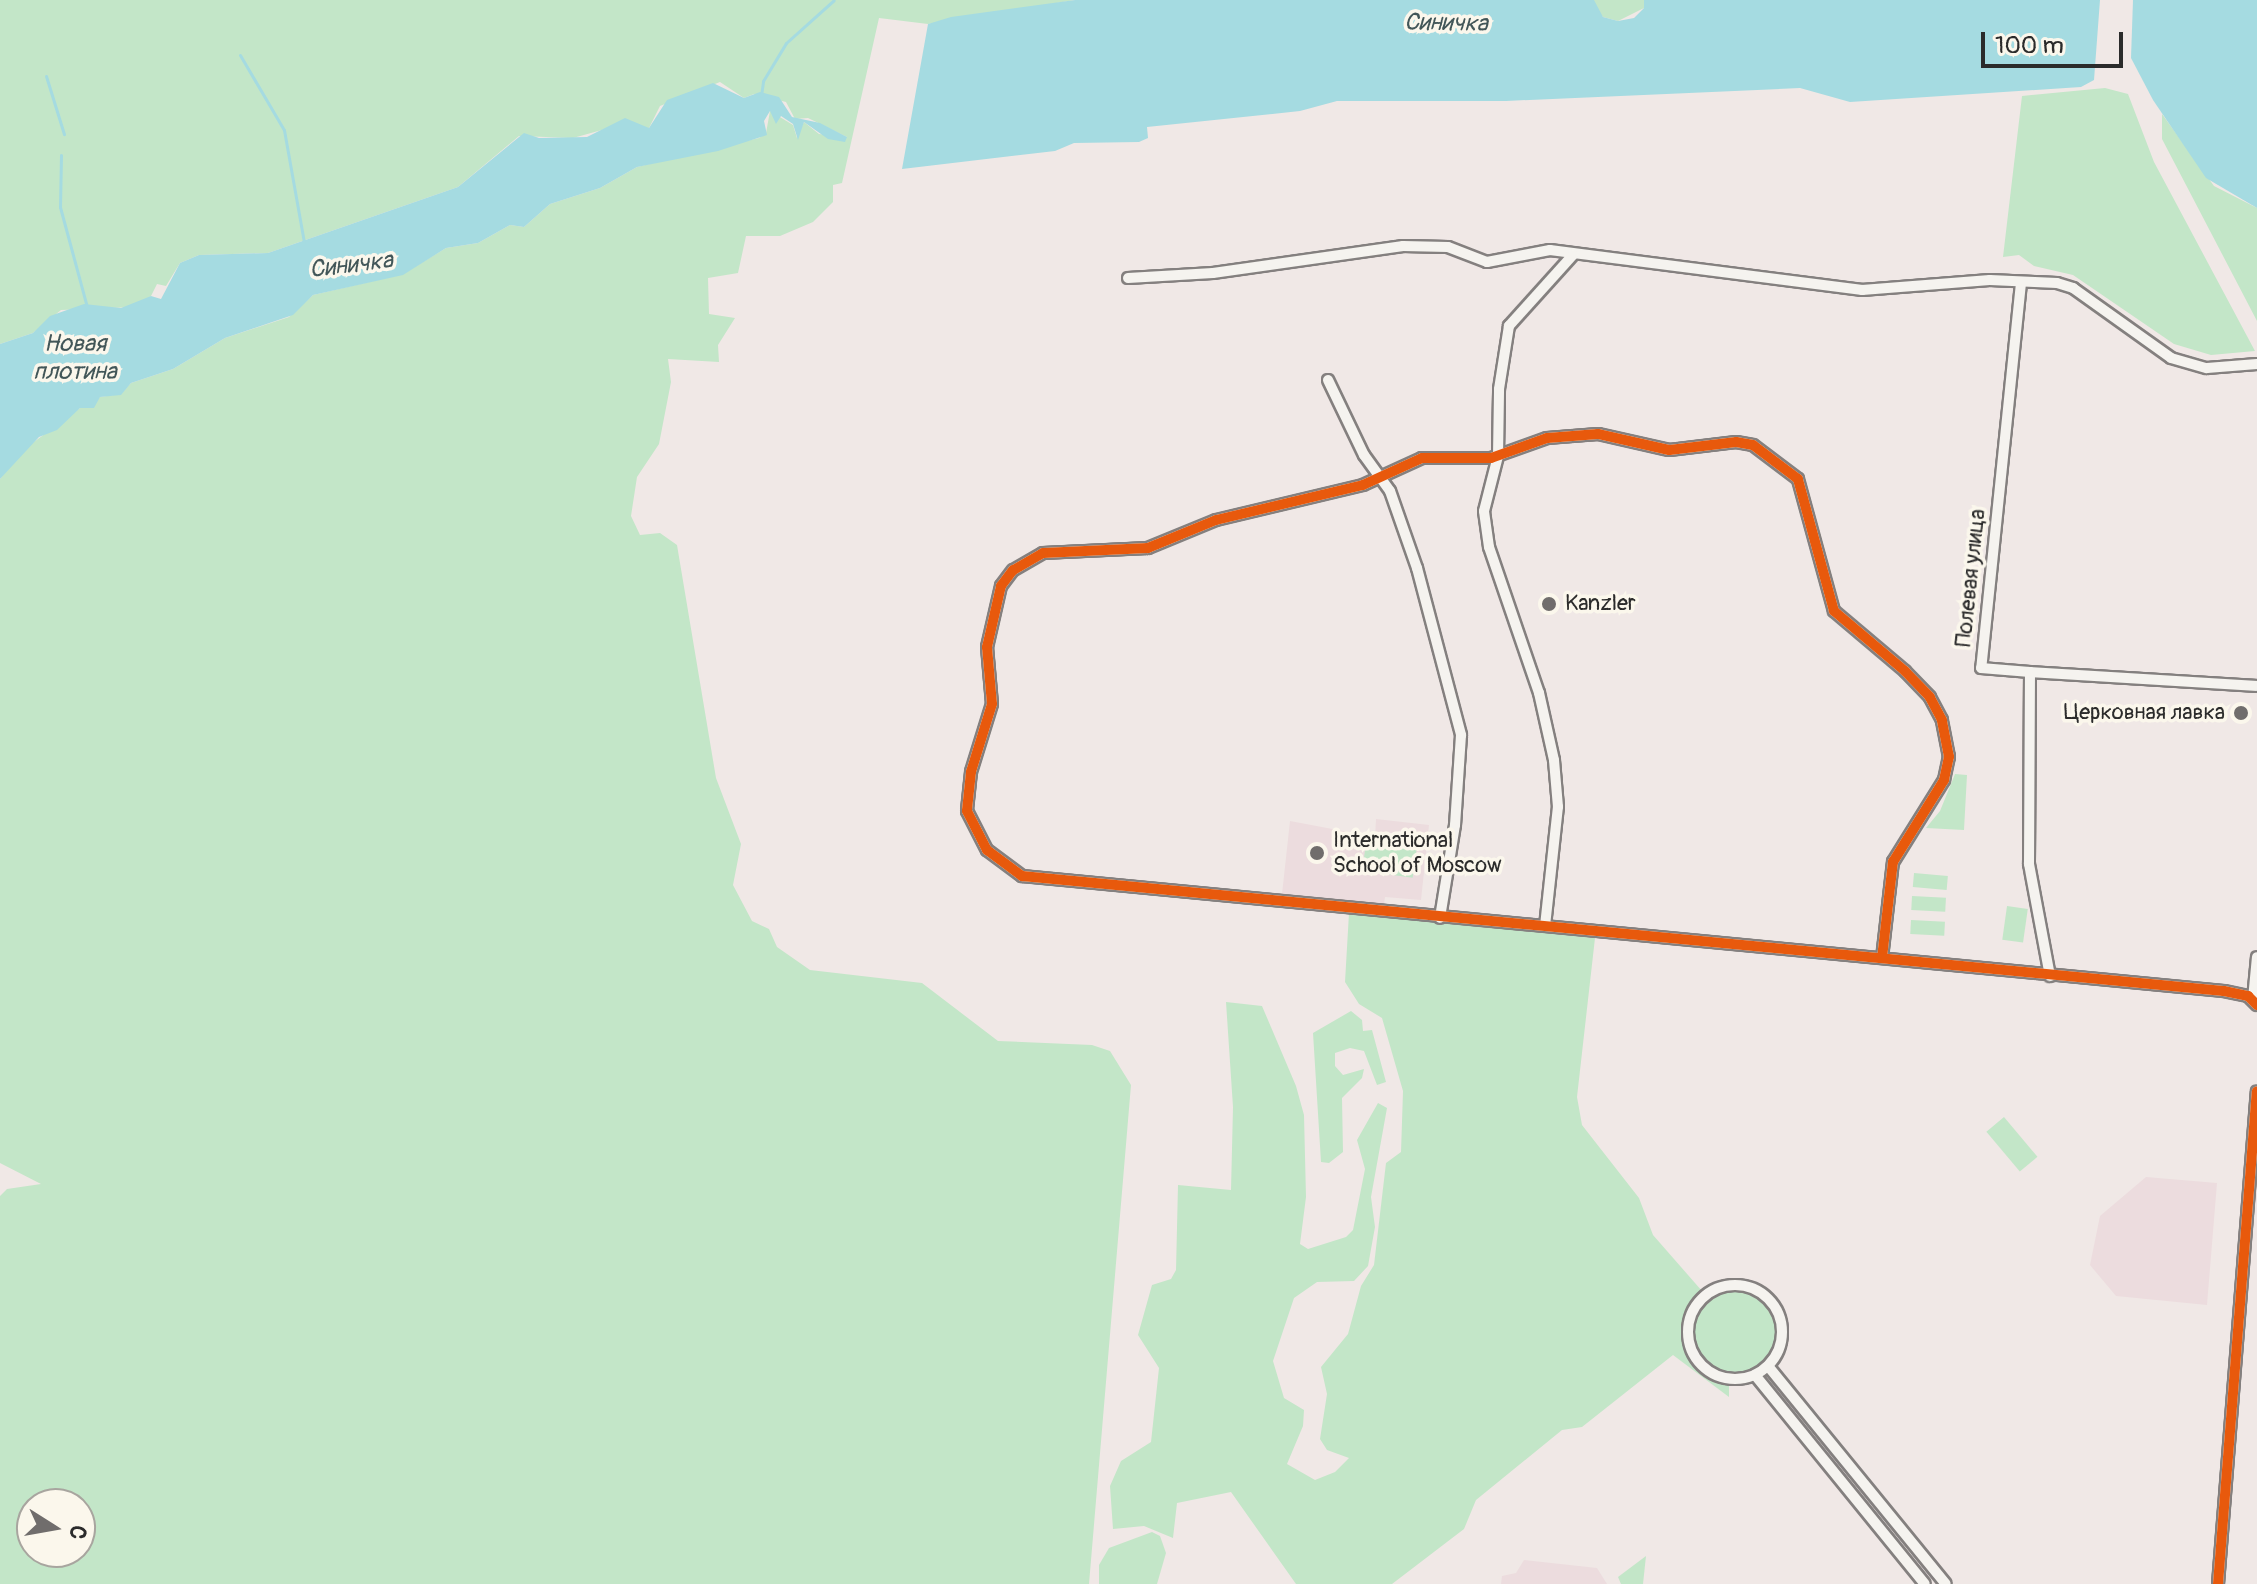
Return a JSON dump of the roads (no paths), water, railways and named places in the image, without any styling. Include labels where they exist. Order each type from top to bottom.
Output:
[{"type":"street","points":[[1128,278],[1213,273],[1403,246],[1448,247],[1487,262],[1550,250],[1862,290],[1990,280],[2073,288],[2141,340],[2188,364],[2227,369],[2257,364]]},
{"type":"street","points":[[1545,926],[1557,793],[1539,693],[1489,547],[1485,499],[1498,456],[1499,389],[1509,326],[1573,255]]},
{"type":"street","name":"Полевая улица","points":[[2021,283],[1981,668],[2030,672]]},
{"type":"street","points":[[1328,380],[1379,477],[1390,491],[1417,568],[1462,744],[1440,918]]},
{"type":"street","points":[[1882,958],[1893,862],[1944,780],[1949,757],[1942,720],[1930,697],[1834,611],[1798,479],[1764,451],[1736,442],[1669,450],[1598,434],[1547,438],[1498,456],[1422,458],[1363,485],[1216,520],[1148,548],[1053,551],[1013,570],[1001,586],[988,638],[992,704],[971,772],[967,811],[987,850],[1014,873],[1032,878],[1440,918],[2224,991],[2255,1002],[2257,957]]},
{"type":"street","points":[[2050,976],[2029,864],[2030,672],[2257,686]]},
{"type":"street","points":[[2218,1584],[2257,1092]]},
{"type":"street","points":[[1741,1285],[1768,1298],[1777,1311],[1782,1340],[1768,1366],[1755,1375],[1720,1377],[1697,1359],[1688,1330],[1700,1302],[1711,1292],[1741,1285]]},
{"type":"street","points":[[1768,1366],[1946,1584]]},
{"type":"street","points":[[1755,1375],[1925,1584]]},
{"type":"water","name":"Синичка","points":[[1075,0],[1594,0],[1603,17],[1618,21],[1634,18],[1644,8],[1644,0],[2100,0],[2094,80],[2081,87],[1850,102],[1800,88],[1506,101],[1337,101],[1300,111],[1147,127],[1148,138],[1139,142],[1074,143],[1055,151],[902,169],[928,24],[951,17]]},
{"type":"water","points":[[2133,0],[2257,0],[2257,208],[2206,178],[2153,100],[2131,58]]},
{"type":"water","name":"Новая плотина","points":[[713,83],[744,98],[760,92],[779,97],[792,117],[820,123],[847,137],[845,142],[828,139],[804,122],[798,140],[793,124],[781,116],[776,124],[770,111],[764,121],[767,135],[718,151],[637,167],[600,188],[550,204],[524,227],[510,225],[478,243],[446,248],[403,275],[313,295],[293,315],[225,338],[173,369],[131,383],[121,395],[100,397],[94,408],[80,408],[57,430],[39,437],[0,479],[0,344],[33,333],[50,316],[84,304],[121,308],[151,296],[161,299],[180,263],[199,255],[268,253],[458,187],[524,133],[539,138],[587,137],[625,118],[649,128],[667,100]]},
{"type":"waterway","points":[[761,96],[763,81],[786,43],[834,0]]},
{"type":"waterway","points":[[240,55],[284,130],[304,242]]},
{"type":"waterway","points":[[46,76],[64,134]]},
{"type":"waterway","points":[[61,155],[60,207],[87,307]]},
{"type":"place","name":"Kanzler","points":[[1549,604]]},
{"type":"place","name":"Церковная лавка","points":[[2241,713]]},
{"type":"place","name":"International School of Moscow","points":[[1317,853]]}]
